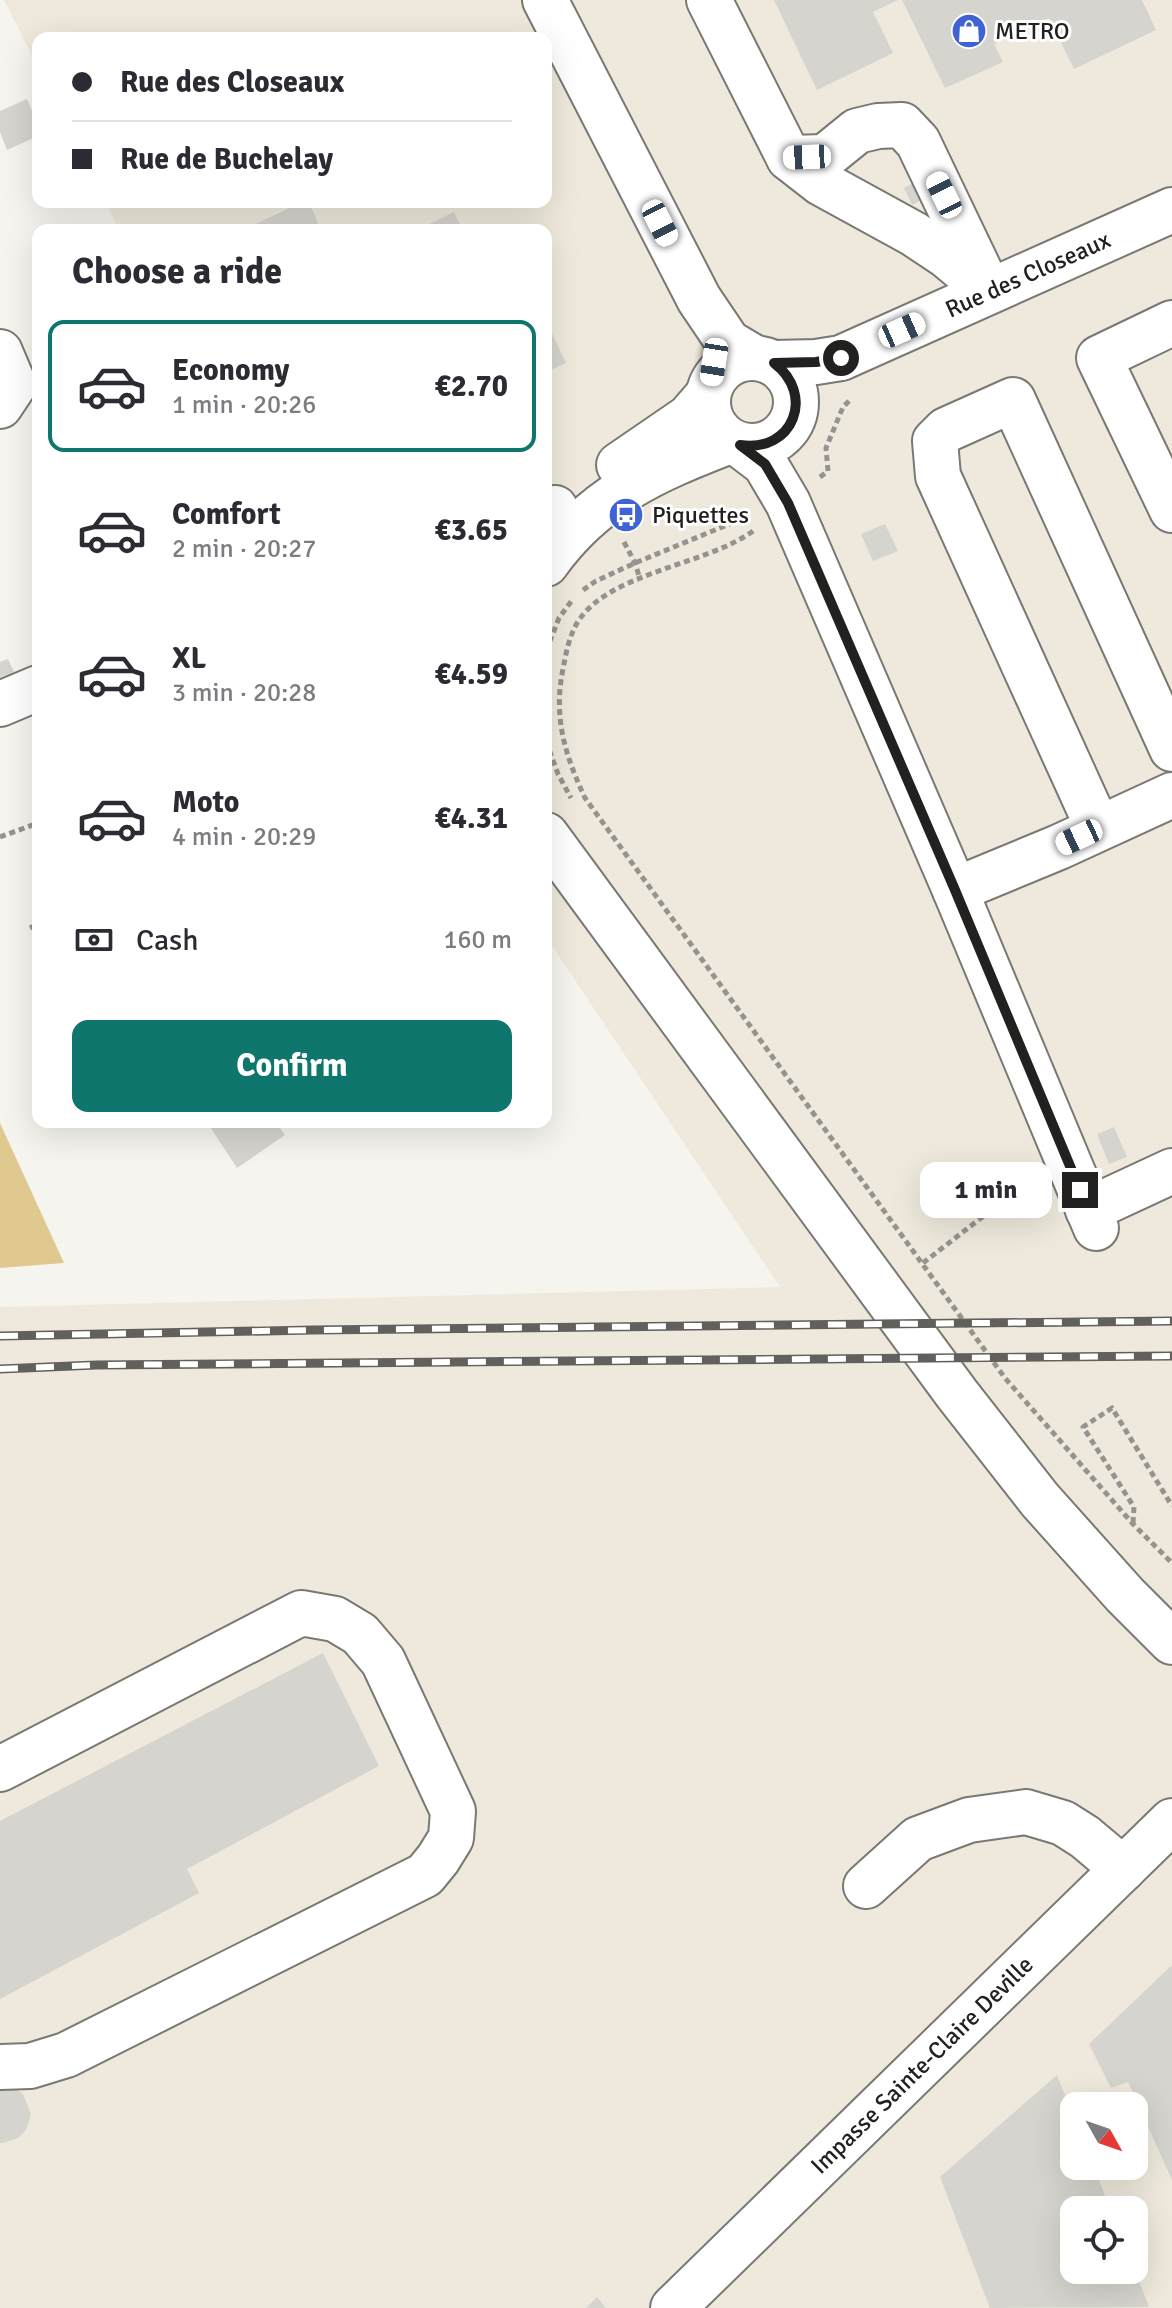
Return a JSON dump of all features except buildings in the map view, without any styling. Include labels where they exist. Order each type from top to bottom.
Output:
[{"type":"street","points":[[545,0],[699,299],[728,342],[789,377],[794,388],[796,409],[778,450],[777,463],[786,496],[1092,1219],[1172,1171]]},
{"type":"street","points":[[709,0],[789,158],[821,183],[914,234],[947,256],[989,291]]},
{"type":"street","points":[[789,158],[825,157],[857,131],[902,125],[918,142],[989,291]]},
{"type":"street","name":"Rue des Closeaux","points":[[790,424],[818,381],[848,377],[989,291],[1172,210]]},
{"type":"street","points":[[699,299],[714,362],[709,390],[710,417],[714,426],[765,464],[786,496]]},
{"type":"street","points":[[1172,323],[1099,358],[1172,510]]},
{"type":"street","points":[[0,352],[14,385],[0,406]]},
{"type":"street","points":[[552,510],[689,417],[723,367],[732,362],[764,360]]},
{"type":"street","name":"Rue des Closeaux","points":[[764,360],[816,362],[848,377]]},
{"type":"street","points":[[1098,828],[938,476],[935,441],[946,430],[1013,400],[1172,749]]},
{"type":"street","points":[[552,556],[606,501],[662,469],[735,443],[750,446],[771,442],[790,424]]},
{"type":"street","points":[[0,704],[32,691]]},
{"type":"street","points":[[955,890],[1172,795]]},
{"type":"street","points":[[552,843],[957,1394],[1040,1500],[1125,1595],[1172,1642]]},
{"type":"street","points":[[0,1769],[301,1613],[335,1619],[360,1634],[383,1661],[453,1811],[451,1838],[425,1875],[66,2055],[30,2066],[0,2067]]},
{"type":"street","points":[[866,1886],[918,1839],[969,1820],[1026,1812],[1063,1823],[1123,1869]]},
{"type":"street","name":"Impasse Sainte-Claire Deville","points":[[673,2308],[1172,1821]]},
{"type":"path","points":[[552,636],[559,618],[575,596],[596,581],[633,560],[786,496],[828,471],[826,448],[843,407],[848,377]]},
{"type":"path","points":[[786,496],[746,536],[604,595],[590,607],[577,623],[567,645],[560,683],[559,722],[569,763],[585,798],[1005,1378],[1133,1524],[1172,1563]]},
{"type":"path","points":[[633,560],[640,579]]},
{"type":"path","points":[[0,837],[32,825]]},
{"type":"path","points":[[923,1263],[990,1211]]},
{"type":"path","points":[[1133,1524],[1134,1507],[1083,1427],[1112,1408],[1172,1506]]},
{"type":"shaded area","points":[[4,0],[1172,0],[1172,2308],[0,2308],[0,1307],[780,1287],[552,946],[552,224],[116,224],[108,208],[552,208],[552,32],[32,32],[32,56]]},
{"type":"shaded area","points":[[0,1123],[64,1263],[0,1268]]},
{"type":"railway","points":[[0,1336],[1172,1321]]},
{"type":"railway","points":[[0,1369],[96,1365],[1172,1356]]},
{"type":"place","name":"METRO","points":[[969,31]]},
{"type":"place","name":"Piquettes","points":[[626,515]]},
{"type":"route","points":[[841,358],[774,363],[789,377],[794,388],[796,409],[793,419],[788,428],[771,442],[740,445],[765,464],[782,489],[1080,1190]]}]
